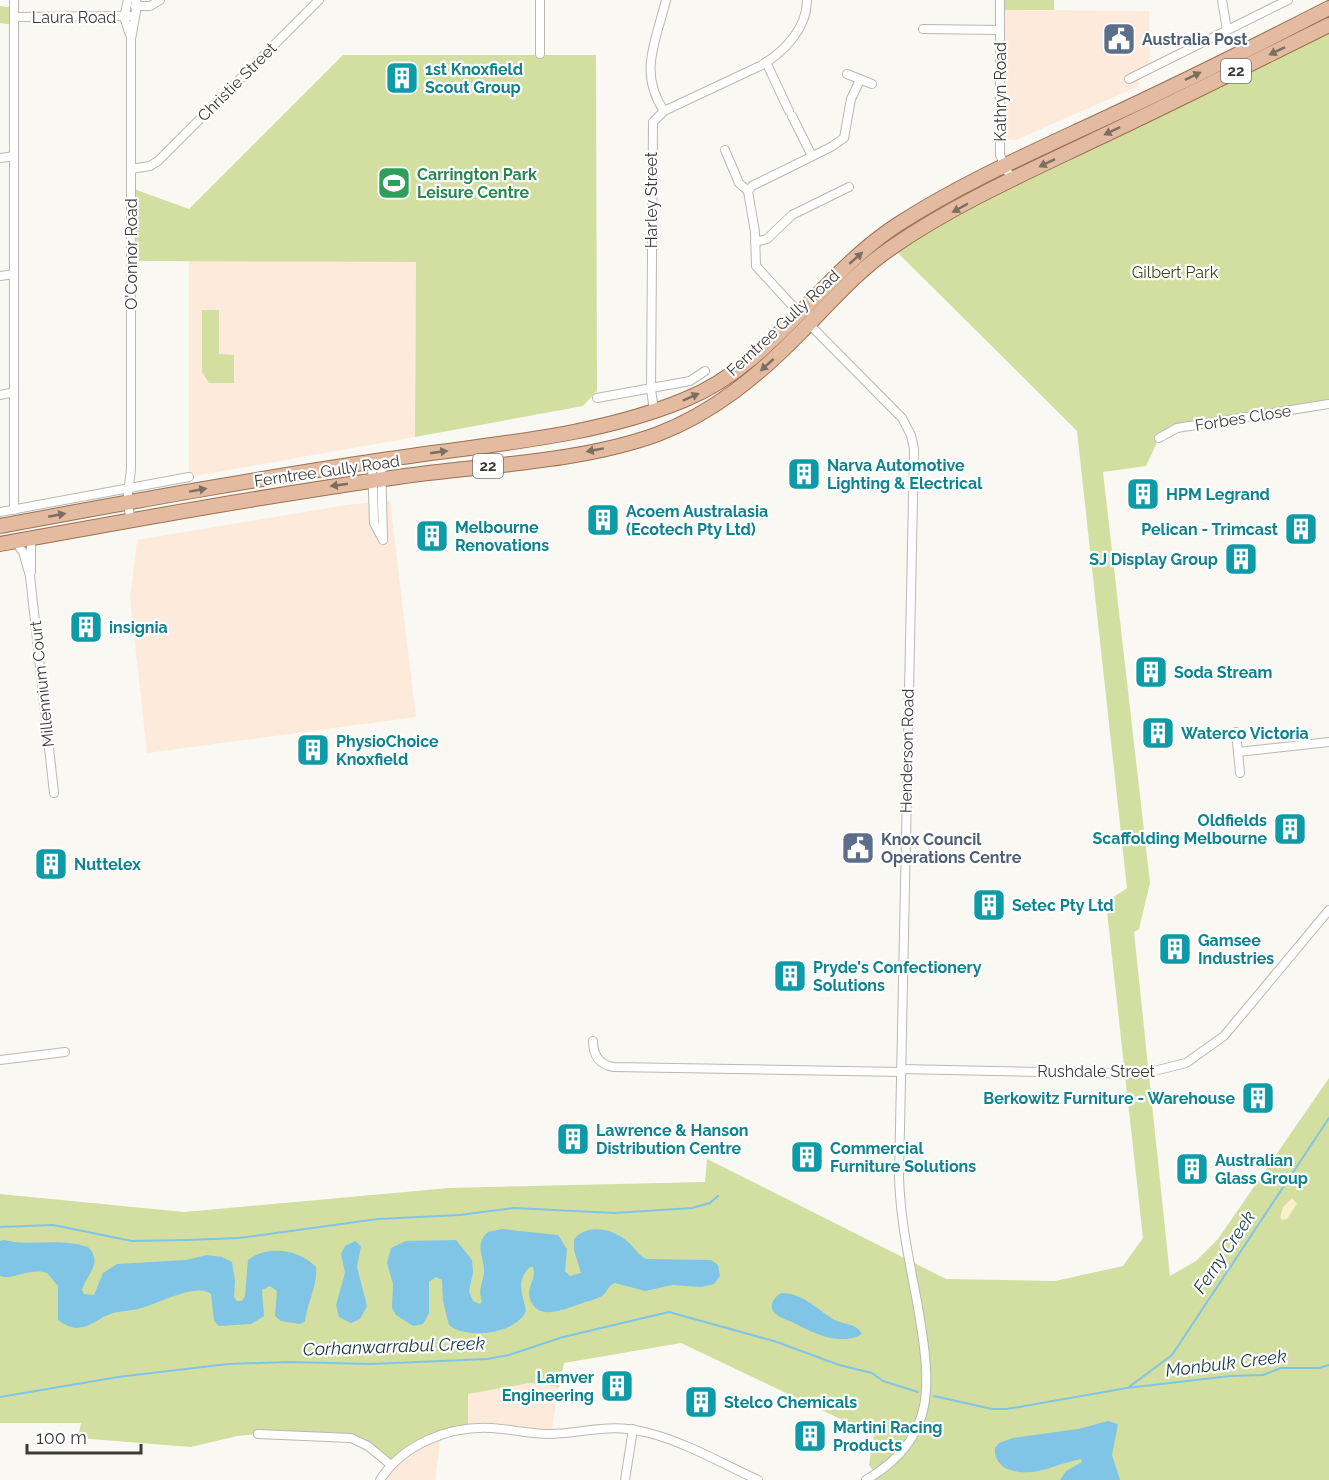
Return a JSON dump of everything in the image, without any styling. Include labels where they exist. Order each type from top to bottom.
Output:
[{"type":"main road","name":"Ferntree Gully Road","points":[[0,544],[131,519],[377,480],[531,461],[603,448],[657,434],[707,411],[741,387],[804,319],[847,265],[889,231],[947,196],[1004,167],[1137,104],[1329,8]]},
{"type":"main road","name":"Ferntree Gully Road","points":[[0,527],[133,494],[557,434],[654,411],[690,398],[726,380],[889,249],[1012,181],[1329,25]]},
{"type":"main road","points":[[1137,104],[1143,117]]},
{"type":"main road","points":[[654,411],[657,434]]},
{"type":"main road","points":[[0,527],[21,531],[31,538]]},
{"type":"street","points":[[14,0],[14,510]]},
{"type":"street","name":"Laura Road","points":[[132,3],[150,6],[160,0]]},
{"type":"street","name":"Christie Street","points":[[131,166],[146,168],[155,163],[319,0]]},
{"type":"street","points":[[540,0],[540,54]]},
{"type":"street","points":[[666,0],[652,50],[651,75],[653,95],[664,111],[766,62],[802,26],[807,0]]},
{"type":"street","name":"Kathryn Road","points":[[1000,0],[1000,152],[1004,167],[1012,181]]},
{"type":"street","points":[[1222,0],[1227,30]]},
{"type":"street","points":[[1130,79],[1288,0]]},
{"type":"street","points":[[124,17],[132,3]]},
{"type":"street","name":"O'Connor Road","points":[[131,519],[133,494],[131,469],[131,39],[134,16],[132,3]]},
{"type":"street","name":"Laura Road","points":[[14,16],[134,16]]},
{"type":"street","name":"O'Connor Road","points":[[124,17],[131,39]]},
{"type":"street","points":[[922,29],[1000,30]]},
{"type":"street","points":[[766,62],[812,156]]},
{"type":"street","points":[[847,74],[872,84]]},
{"type":"street","points":[[725,150],[739,183],[748,191],[752,186],[844,138],[851,99],[860,80]]},
{"type":"street","name":"Harley Street","points":[[654,411],[651,389],[651,131],[653,122],[664,111]]},
{"type":"street","points":[[0,158],[14,156]]},
{"type":"street","points":[[755,242],[767,239],[792,215],[849,187]]},
{"type":"street","name":"Henderson Road","points":[[748,191],[755,242],[755,263],[758,270],[902,418],[913,444],[899,1185],[928,1380],[924,1409],[914,1433],[897,1457],[866,1480]]},
{"type":"street","points":[[0,276],[14,274]]},
{"type":"street","points":[[597,398],[690,381],[705,372]]},
{"type":"street","points":[[0,395],[14,392]]},
{"type":"street","name":"Forbes Close","points":[[1159,438],[1177,428],[1329,404]]},
{"type":"street","points":[[376,461],[383,540],[374,524],[377,480]]},
{"type":"street","name":"Ferntree Gully Road","points":[[0,512],[133,494],[189,477]]},
{"type":"street","name":"O'Connor Road","points":[[131,519],[133,494]]},
{"type":"street","name":"Millennium Court","points":[[31,538],[30,576],[54,793]]},
{"type":"street","name":"Millennium Court","points":[[15,542],[23,552],[30,576]]},
{"type":"street","points":[[1236,732],[1240,773]]},
{"type":"street","points":[[1238,752],[1329,742]]},
{"type":"street","name":"Rushdale Street","points":[[593,1041],[594,1052],[598,1060],[614,1067],[1136,1074],[1176,1067],[1206,1051],[1224,1036],[1329,910]]},
{"type":"street","points":[[0,1060],[65,1052]]},
{"type":"street","points":[[380,1480],[391,1465],[426,1441],[462,1429],[493,1428],[551,1434],[597,1427],[633,1429],[661,1436],[758,1480]]},
{"type":"street","points":[[625,1480],[633,1429]]},
{"type":"street","points":[[258,1434],[351,1438],[368,1446],[391,1465]]},
{"type":"shaded area","points":[[1000,10],[1149,11],[1150,64],[1136,71],[1139,86],[1016,140],[1000,139]]},
{"type":"shaded area","points":[[189,261],[416,262],[415,437],[189,477]]},
{"type":"shaded area","points":[[390,501],[416,717],[147,753],[130,599],[137,540],[346,505]]},
{"type":"shaded area","points":[[530,1383],[559,1387],[551,1434],[468,1429],[468,1394]]},
{"type":"shaded area","points":[[441,1434],[435,1480],[380,1480],[391,1465]]},
{"type":"green space","points":[[1004,0],[1054,0],[1054,10],[1004,10]]},
{"type":"green space","points":[[0,6],[14,8],[14,25],[0,23]]},
{"type":"green space","name":"Gilbert Park","points":[[1329,25],[1329,404],[1177,428],[1159,438],[1146,466],[1103,472],[1150,883],[1139,929],[1134,932],[1170,1276],[1196,1261],[1218,1239],[1329,1078],[1329,1480],[866,1480],[876,1474],[869,1465],[874,1435],[681,1343],[564,1363],[559,1387],[530,1383],[468,1394],[468,1429],[441,1434],[391,1465],[360,1441],[258,1434],[237,1436],[191,1447],[78,1438],[81,1423],[0,1423],[0,1194],[184,1212],[449,1188],[705,1182],[707,1159],[946,1279],[1055,1281],[1123,1266],[1143,1238],[1106,902],[1127,888],[1077,431],[892,247]]},
{"type":"green space","points":[[343,55],[596,55],[597,391],[583,406],[415,437],[416,262],[131,261],[131,188],[189,209]]},
{"type":"green space","points":[[202,310],[219,310],[219,354],[234,355],[234,383],[209,383],[202,372]]},
{"type":"sand","points":[[1292,1198],[1297,1204],[1287,1219],[1283,1220],[1280,1218],[1283,1207]]},
{"type":"water","points":[[502,1229],[558,1235],[567,1249],[565,1271],[570,1276],[581,1273],[574,1250],[574,1239],[594,1229],[608,1231],[622,1237],[646,1259],[711,1260],[718,1265],[720,1276],[714,1284],[701,1287],[672,1285],[645,1291],[615,1283],[597,1299],[559,1311],[545,1312],[534,1306],[530,1299],[529,1291],[534,1271],[533,1267],[530,1267],[525,1272],[521,1283],[526,1311],[521,1319],[502,1329],[479,1333],[457,1330],[449,1325],[443,1301],[442,1280],[436,1277],[429,1282],[429,1313],[423,1324],[413,1326],[396,1315],[392,1308],[393,1284],[387,1263],[391,1248],[406,1241],[456,1240],[472,1260],[473,1273],[469,1291],[473,1301],[480,1304],[484,1273],[481,1242],[488,1232]]},
{"type":"water","points":[[0,1241],[24,1243],[65,1243],[88,1247],[94,1258],[94,1264],[82,1290],[84,1294],[94,1295],[103,1273],[117,1264],[186,1260],[207,1255],[222,1257],[232,1262],[235,1281],[234,1297],[237,1301],[242,1301],[245,1296],[248,1260],[264,1252],[283,1251],[301,1256],[316,1267],[316,1274],[305,1321],[300,1324],[281,1321],[275,1316],[277,1291],[270,1286],[262,1290],[264,1316],[251,1324],[219,1326],[214,1321],[211,1294],[197,1291],[177,1295],[138,1309],[113,1313],[88,1326],[75,1328],[58,1320],[58,1286],[47,1273],[34,1272],[10,1277],[0,1276]]},
{"type":"water","points":[[355,1241],[361,1246],[357,1267],[367,1306],[360,1319],[351,1323],[339,1317],[336,1305],[345,1273],[341,1254],[345,1246]]},
{"type":"water","points":[[782,1293],[809,1302],[833,1319],[857,1328],[862,1334],[854,1338],[836,1339],[810,1331],[781,1318],[772,1309],[772,1303]]},
{"type":"water","points":[[1108,1421],[1118,1424],[1112,1455],[1120,1480],[1060,1480],[1066,1471],[1082,1462],[1081,1459],[1043,1470],[1025,1472],[1005,1468],[996,1457],[995,1448],[999,1443],[1013,1438],[1078,1429]]},
{"type":"waterway","name":"Ferny Creek","points":[[1129,1387],[1172,1355],[1329,1118]]},
{"type":"waterway","points":[[0,1227],[53,1225],[132,1241],[239,1238],[378,1219],[460,1215],[514,1208],[614,1213],[692,1208],[710,1203],[718,1196]]},
{"type":"waterway","name":"Corhanwarrabul Creek","points":[[0,1397],[118,1377],[228,1364],[289,1362],[371,1364],[487,1359],[509,1355],[563,1337],[669,1312],[777,1342],[839,1365],[872,1373],[883,1381],[918,1392]]},
{"type":"waterway","name":"Monbulk Creek","points":[[934,1396],[992,1409],[1007,1409],[1127,1388],[1230,1376],[1263,1375],[1281,1368],[1319,1368],[1329,1365]]},
{"type":"place","name":"Australia Post","points":[[1119,39]]},
{"type":"place","name":"1st Knoxfield Scout Group","points":[[402,78]]},
{"type":"place","name":"Carrington Park Leisure Centre","points":[[394,183]]},
{"type":"place","name":"Narva Automotive Lighting & Electrical","points":[[804,474]]},
{"type":"place","name":"HPM Legrand","points":[[1143,494]]},
{"type":"place","name":"Acoem Australasia (Ecotech Pty Ltd)","points":[[603,520]]},
{"type":"place","name":"Pelican - Trimcast","points":[[1301,529]]},
{"type":"place","name":"Melbourne Renovations","points":[[432,536]]},
{"type":"place","name":"SJ Display Group","points":[[1241,559]]},
{"type":"place","name":"insignia","points":[[86,627]]},
{"type":"place","name":"Soda Stream","points":[[1151,672]]},
{"type":"place","name":"Waterco Victoria","points":[[1158,733]]},
{"type":"place","name":"PhysioChoice Knoxfield","points":[[313,750]]},
{"type":"place","name":"Oldfields Scaffolding Melbourne","points":[[1290,829]]},
{"type":"place","name":"Knox Council Operations Centre","points":[[858,848]]},
{"type":"place","name":"Nuttelex","points":[[51,864]]},
{"type":"place","name":"Setec Pty Ltd","points":[[989,905]]},
{"type":"place","name":"Gamsee Industries","points":[[1175,949]]},
{"type":"place","name":"Pryde's Confectionery Solutions","points":[[790,976]]},
{"type":"place","name":"Berkowitz Furniture - Warehouse","points":[[1258,1098]]},
{"type":"place","name":"Lawrence & Hanson Distribution Centre","points":[[573,1139]]},
{"type":"place","name":"Commercial Furniture Solutions","points":[[807,1157]]},
{"type":"place","name":"Australian Glass Group","points":[[1192,1169]]},
{"type":"place","name":"Lamver Engineering","points":[[617,1386]]},
{"type":"place","name":"Stelco Chemicals","points":[[701,1402]]},
{"type":"place","name":"Martini Racing Products","points":[[810,1436]]}]
